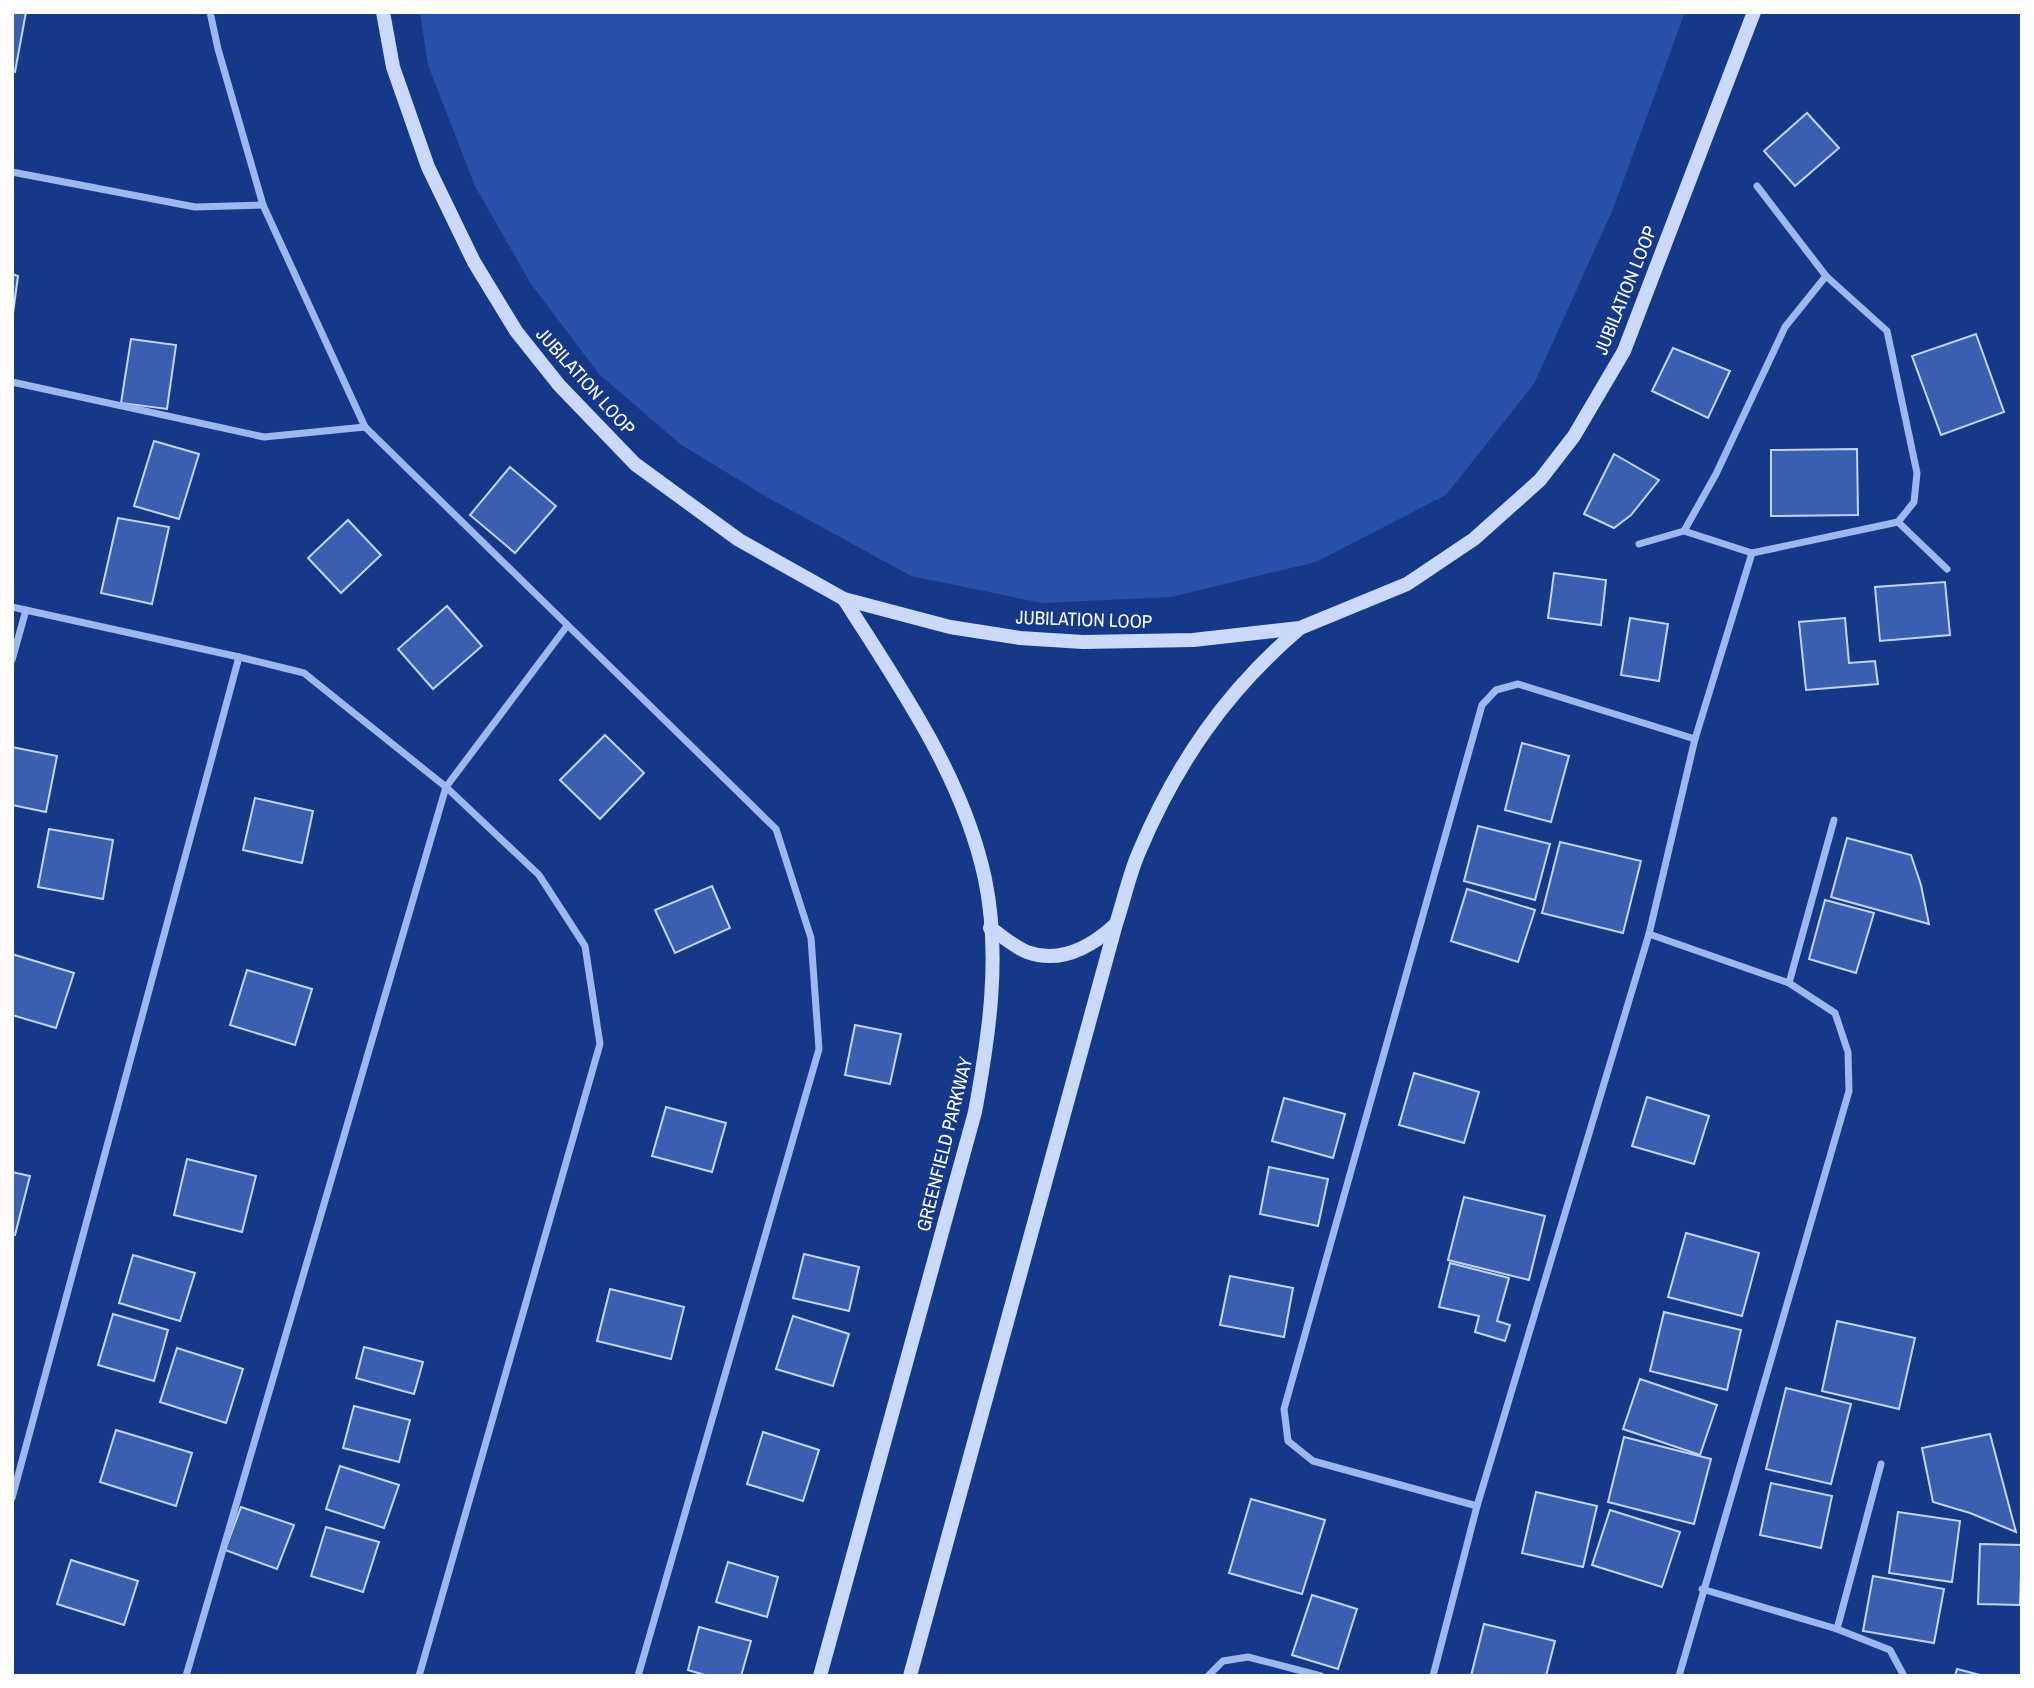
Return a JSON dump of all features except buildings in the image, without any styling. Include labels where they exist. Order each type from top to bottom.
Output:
[{"type":"main road","name":"JUBILATION LOOP","points":[[383,12],[393,67],[428,167],[474,262],[516,331],[559,385],[635,464],[738,540],[844,599],[950,627],[1033,639],[1083,642],[1194,640],[1300,628],[1407,584],[1474,539],[1540,480],[1574,436],[1624,351],[1754,12]]},
{"type":"main road","name":"GREENFIELD PARKWAY","points":[[820,1676],[975,1112],[990,1026],[990,928],[985,880],[973,835],[928,735],[844,599]]},
{"type":"main road","points":[[910,1676],[1116,924],[1138,854],[1169,790],[1194,748],[1243,681],[1300,628]]},
{"type":"main road","points":[[990,928],[1025,951],[1062,955],[1101,939],[1116,924]]},
{"type":"street","points":[[210,12],[262,205],[365,427],[668,721],[776,830],[811,939],[819,1049],[638,1676]]},
{"type":"street","points":[[12,172],[195,207],[262,205]]},
{"type":"street","points":[[1639,544],[1684,531],[1752,553],[1898,522],[1914,502],[1917,472],[1887,331],[1826,276],[1756,186]]},
{"type":"street","points":[[1684,531],[1721,463],[1785,327],[1826,276]]},
{"type":"street","points":[[12,382],[264,437],[365,427]]},
{"type":"street","points":[[1898,522],[1947,569]]},
{"type":"street","points":[[1433,1676],[1478,1506],[1649,934],[1695,739],[1752,553]]},
{"type":"street","points":[[12,607],[304,673],[446,787],[539,875],[585,946],[600,1044],[419,1676]]},
{"type":"street","points":[[12,660],[26,610]]},
{"type":"street","points":[[186,1676],[446,787],[567,625]]},
{"type":"street","points":[[12,1498],[239,657]]},
{"type":"street","points":[[1478,1506],[1313,1461],[1288,1441],[1284,1409],[1478,718],[1482,705],[1496,690],[1518,684],[1695,739]]},
{"type":"street","points":[[1789,983],[1834,820]]},
{"type":"street","points":[[1649,934],[1789,983],[1835,1013],[1848,1052],[1849,1091],[1702,1588],[1679,1676]]},
{"type":"street","points":[[1837,1629],[1881,1464]]},
{"type":"street","points":[[1702,1588],[1837,1629],[1890,1650],[1904,1676]]},
{"type":"street","points":[[1208,1676],[1223,1661],[1248,1657],[1321,1676]]},
{"type":"shaded area","points":[[420,12],[1685,12],[1613,209],[1534,384],[1446,495],[1316,562],[1171,597],[1042,603],[911,576],[767,497],[680,444],[599,374],[531,284],[475,186],[428,65]]}]
